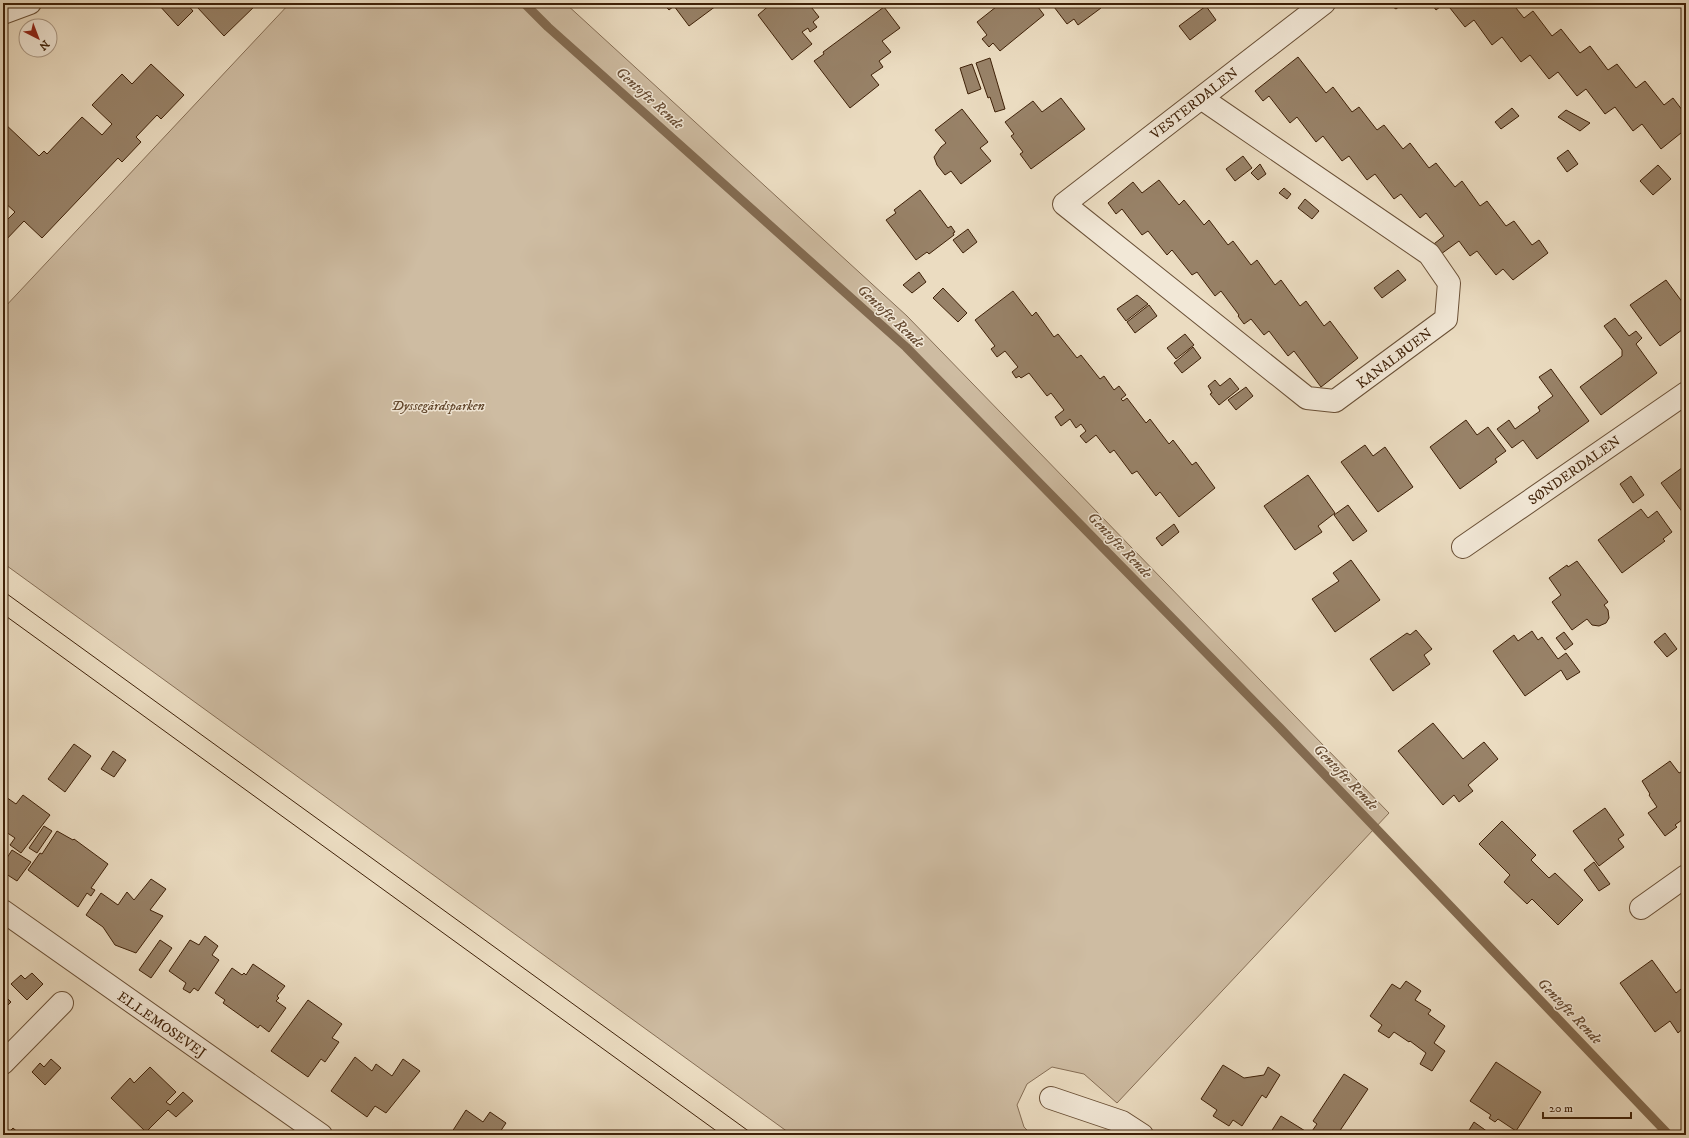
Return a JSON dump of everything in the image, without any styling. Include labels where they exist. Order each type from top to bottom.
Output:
[{"type":"street","points":[[3,13],[30,3]]},
{"type":"street","name":"VESTERDALEN","points":[[1064,204],[1324,3]]},
{"type":"street","name":"KANALBUEN","points":[[1064,204],[1307,398],[1335,401],[1446,319],[1449,283],[1429,254],[1201,98]]},
{"type":"street","name":"SØNDERDALEN","points":[[1463,546],[1686,393]]},
{"type":"street","points":[[1641,908],[1686,876]]},
{"type":"street","name":"ELLEMOSEVEJ","points":[[3,911],[320,1135]]},
{"type":"street","points":[[3,1064],[62,1004]]},
{"type":"street","points":[[1051,1098],[1122,1122],[1142,1135]]},
{"type":"green space","name":"Dyssegårdsparken","points":[[290,3],[565,3],[907,316],[1389,813],[1117,1103],[1084,1074],[1052,1067],[1027,1084],[1017,1105],[1024,1127],[1032,1135],[792,1135],[3,563],[3,309]]},
{"type":"building","points":[[186,3],[193,11],[178,26],[158,4]]},
{"type":"building","points":[[201,3],[258,3],[224,36],[197,7]]},
{"type":"building","points":[[663,3],[720,3],[689,26],[674,6],[669,10]]},
{"type":"building","points":[[772,3],[808,3],[819,17],[813,22],[817,27],[810,32],[808,28],[802,32],[812,44],[792,60],[758,15]]},
{"type":"building","points":[[1001,3],[1024,3],[1027,7],[1035,3],[1044,15],[1000,51],[993,43],[989,47],[982,39],[987,35],[977,22]]},
{"type":"building","points":[[1051,3],[1097,3],[1101,8],[1078,25],[1074,19],[1067,24]]},
{"type":"building","points":[[1387,3],[1404,3],[1396,9]]},
{"type":"building","points":[[1431,3],[1445,3],[1436,10]]},
{"type":"building","points":[[1446,3],[1512,3],[1524,18],[1533,11],[1552,36],[1561,29],[1580,53],[1590,46],[1608,70],[1617,64],[1636,88],[1645,81],[1664,105],[1673,98],[1686,115],[1686,139],[1681,133],[1661,149],[1642,124],[1633,131],[1615,107],[1605,114],[1586,89],[1577,96],[1558,72],[1549,79],[1530,55],[1521,62],[1502,37],[1492,45],[1474,20],[1465,27]]},
{"type":"building","points":[[1206,6],[1216,20],[1190,40],[1179,26]]},
{"type":"building","points":[[884,7],[900,28],[882,41],[891,52],[879,61],[883,67],[871,75],[879,85],[850,108],[814,61],[824,54],[823,52]]},
{"type":"building","points":[[1298,57],[1326,93],[1333,87],[1352,112],[1359,107],[1377,130],[1384,125],[1403,149],[1410,143],[1429,168],[1436,163],[1455,187],[1462,181],[1480,206],[1487,201],[1506,226],[1514,221],[1532,245],[1539,240],[1548,253],[1513,280],[1503,269],[1496,275],[1477,251],[1470,256],[1459,241],[1441,254],[1430,247],[1444,236],[1426,213],[1420,218],[1401,194],[1394,199],[1375,174],[1367,180],[1349,156],[1342,161],[1323,136],[1316,142],[1297,117],[1290,123],[1269,96],[1263,101],[1255,91]]},
{"type":"building","points":[[990,58],[1005,109],[995,112],[990,97],[988,98],[976,63]]},
{"type":"building","points":[[151,64],[184,95],[161,119],[157,115],[136,137],[141,142],[122,162],[118,158],[42,238],[24,221],[3,243],[3,224],[15,212],[3,201],[3,122],[39,156],[44,151],[47,154],[82,117],[102,135],[112,124],[92,105],[122,74],[132,84]]},
{"type":"building","points":[[972,64],[981,89],[968,94],[960,68]]},
{"type":"building","points":[[1061,98],[1085,129],[1031,169],[1020,154],[1023,152],[1011,136],[1014,134],[1005,122],[1033,101],[1042,112]]},
{"type":"building","points":[[1512,108],[1519,116],[1501,129],[1495,122]]},
{"type":"building","points":[[962,109],[988,142],[980,148],[991,161],[961,184],[951,171],[945,175],[937,165],[934,157],[946,143],[935,130]]},
{"type":"building","points":[[1566,110],[1590,123],[1580,131],[1558,117]]},
{"type":"building","points":[[1568,150],[1578,164],[1567,172],[1557,158]]},
{"type":"building","points":[[1243,156],[1252,168],[1235,181],[1226,169]]},
{"type":"building","points":[[1260,164],[1266,174],[1258,180],[1251,173]]},
{"type":"building","points":[[1658,165],[1671,179],[1653,195],[1640,181]]},
{"type":"building","points":[[1159,180],[1179,205],[1184,200],[1204,225],[1209,220],[1228,245],[1233,241],[1251,265],[1257,260],[1275,285],[1281,280],[1300,306],[1306,301],[1324,326],[1330,321],[1358,358],[1321,387],[1294,351],[1288,356],[1269,331],[1264,335],[1251,319],[1244,324],[1221,291],[1215,296],[1197,272],[1192,275],[1172,250],[1167,255],[1148,231],[1142,235],[1122,209],[1116,214],[1108,203],[1133,182],[1142,193]]},
{"type":"building","points":[[1284,188],[1291,194],[1287,199],[1279,193]]},
{"type":"building","points":[[920,190],[948,228],[951,226],[955,232],[953,233],[954,235],[929,254],[927,252],[916,260],[886,220],[896,213],[894,210]]},
{"type":"building","points":[[1305,199],[1319,211],[1312,219],[1298,208]]},
{"type":"building","points":[[968,229],[977,242],[963,253],[953,240]]},
{"type":"building","points":[[1398,270],[1406,280],[1382,298],[1374,288]]},
{"type":"building","points":[[919,272],[926,282],[912,293],[903,285]]},
{"type":"building","points":[[1666,280],[1683,303],[1686,301],[1686,327],[1660,346],[1630,305]]},
{"type":"building","points":[[943,288],[967,313],[958,322],[933,298]]},
{"type":"building","points":[[1013,291],[1032,316],[1036,312],[1054,337],[1058,334],[1077,358],[1081,355],[1100,379],[1104,376],[1114,390],[1119,386],[1126,395],[1121,399],[1123,401],[1127,398],[1146,423],[1150,419],[1169,444],[1173,440],[1192,465],[1196,462],[1215,488],[1179,517],[1160,492],[1156,496],[1137,471],[1132,474],[1114,450],[1110,453],[1096,435],[1086,443],[1080,436],[1086,431],[1081,424],[1076,428],[1070,419],[1061,426],[1055,417],[1064,410],[1051,393],[1047,396],[1029,373],[1021,378],[1019,376],[1016,378],[1012,372],[1018,367],[1005,351],[997,357],[991,349],[995,346],[975,320]]},
{"type":"building","points":[[1137,295],[1148,304],[1126,321],[1117,309]]},
{"type":"building","points":[[1149,305],[1157,316],[1135,333],[1127,322]]},
{"type":"building","points":[[1615,318],[1629,336],[1636,331],[1642,338],[1636,344],[1657,373],[1601,415],[1580,387],[1622,356],[1622,350],[1604,326]]},
{"type":"building","points":[[1185,334],[1194,345],[1176,359],[1167,348]]},
{"type":"building","points":[[1193,347],[1201,358],[1182,373],[1174,363]]},
{"type":"building","points":[[1551,369],[1589,421],[1537,459],[1523,440],[1512,448],[1497,429],[1509,420],[1515,429],[1540,411],[1538,407],[1553,396],[1539,377]]},
{"type":"building","points":[[1230,378],[1239,389],[1219,405],[1210,394],[1212,393],[1208,386],[1215,380],[1220,386]]},
{"type":"building","points":[[1246,387],[1253,396],[1236,410],[1228,400]]},
{"type":"building","points":[[1466,420],[1477,435],[1488,427],[1506,451],[1495,459],[1497,462],[1460,489],[1430,447]]},
{"type":"building","points":[[1365,445],[1373,456],[1385,447],[1413,487],[1378,512],[1341,462]]},
{"type":"building","points":[[1686,465],[1686,517],[1661,483]]},
{"type":"building","points":[[1308,475],[1335,513],[1318,526],[1322,532],[1295,550],[1264,506]]},
{"type":"building","points":[[1631,476],[1644,495],[1633,503],[1620,484]]},
{"type":"building","points":[[1348,505],[1367,531],[1353,541],[1334,515]]},
{"type":"building","points":[[1641,509],[1648,518],[1657,511],[1672,532],[1663,539],[1665,541],[1622,573],[1598,540]]},
{"type":"building","points":[[1174,524],[1179,532],[1162,546],[1156,538]]},
{"type":"building","points":[[1351,560],[1380,600],[1335,632],[1312,599],[1339,581],[1333,573]]},
{"type":"building","points":[[1577,561],[1608,602],[1604,605],[1608,610],[1609,618],[1606,623],[1599,626],[1592,625],[1587,619],[1572,630],[1552,602],[1561,595],[1549,578],[1567,565],[1568,567]]},
{"type":"building","points":[[1416,630],[1432,649],[1424,655],[1430,664],[1393,691],[1370,659],[1407,633],[1410,635]]},
{"type":"building","points":[[1532,631],[1538,640],[1542,637],[1558,659],[1566,653],[1580,672],[1567,680],[1561,670],[1525,696],[1493,651],[1514,635],[1518,641]]},
{"type":"building","points":[[1564,632],[1573,644],[1565,650],[1556,638]]},
{"type":"building","points":[[1665,633],[1677,649],[1667,657],[1654,642]]},
{"type":"building","points":[[1433,723],[1463,759],[1484,742],[1498,759],[1468,785],[1473,791],[1459,802],[1454,795],[1443,805],[1398,751]]},
{"type":"building","points":[[74,744],[91,756],[65,792],[48,779]]},
{"type":"building","points":[[113,751],[126,760],[114,777],[101,769]]},
{"type":"building","points":[[1670,761],[1679,773],[1681,772],[1686,779],[1686,817],[1675,825],[1677,827],[1665,836],[1648,813],[1657,807],[1642,781]]},
{"type":"building","points":[[3,795],[16,804],[23,795],[50,815],[21,853],[10,845],[15,838],[3,830]]},
{"type":"building","points":[[1605,808],[1624,835],[1618,839],[1624,847],[1599,866],[1573,831]]},
{"type":"building","points":[[1502,821],[1536,855],[1531,860],[1549,878],[1555,873],[1583,900],[1558,925],[1532,899],[1527,904],[1504,882],[1510,875],[1479,844]]},
{"type":"building","points":[[44,826],[52,831],[37,853],[29,848]]},
{"type":"building","points":[[57,831],[73,840],[74,839],[108,864],[91,888],[95,890],[91,896],[87,893],[78,907],[28,870],[40,853],[42,854]]},
{"type":"building","points":[[12,850],[31,862],[17,881],[3,872],[3,864]]},
{"type":"building","points":[[1594,862],[1610,884],[1599,891],[1584,870]]},
{"type":"building","points":[[151,879],[166,889],[150,910],[163,916],[136,953],[115,945],[103,927],[86,915],[101,893],[118,905],[127,892],[134,900]]},
{"type":"building","points":[[205,936],[218,946],[212,955],[219,960],[198,991],[194,988],[190,993],[183,989],[186,983],[169,971],[190,940],[199,945]]},
{"type":"building","points":[[160,940],[172,948],[151,978],[139,970]]},
{"type":"building","points":[[1652,960],[1676,993],[1686,985],[1686,1026],[1678,1033],[1670,1021],[1655,1032],[1620,983]]},
{"type":"building","points":[[253,964],[285,986],[277,996],[279,998],[276,1001],[286,1008],[269,1032],[260,1025],[258,1028],[223,1003],[225,1000],[215,993],[232,968],[242,975],[244,973],[246,975]]},
{"type":"building","points":[[32,973],[43,984],[27,1000],[11,984],[21,975],[25,979]]},
{"type":"building","points":[[1406,981],[1421,991],[1415,1000],[1431,1010],[1428,1014],[1445,1026],[1434,1043],[1445,1051],[1432,1071],[1420,1064],[1426,1053],[1410,1041],[1409,1042],[1394,1032],[1389,1038],[1378,1031],[1382,1025],[1370,1016],[1392,984],[1400,989]]},
{"type":"building","points":[[3,994],[11,1002],[3,1010]]},
{"type":"building","points":[[308,1000],[342,1024],[332,1038],[339,1042],[325,1062],[321,1059],[308,1077],[271,1051]]},
{"type":"building","points":[[355,1057],[372,1071],[376,1064],[392,1076],[403,1059],[420,1071],[386,1113],[375,1106],[367,1117],[331,1091]]},
{"type":"building","points":[[51,1059],[61,1068],[45,1085],[32,1072],[40,1063],[44,1067]]},
{"type":"building","points":[[1496,1062],[1541,1092],[1516,1131],[1498,1119],[1495,1122],[1489,1118],[1491,1115],[1470,1101]]},
{"type":"building","points":[[1223,1065],[1244,1078],[1264,1075],[1268,1067],[1280,1075],[1266,1098],[1262,1095],[1242,1126],[1233,1120],[1229,1126],[1213,1116],[1217,1110],[1201,1099]]},
{"type":"building","points":[[150,1067],[176,1092],[166,1102],[170,1105],[183,1092],[193,1101],[176,1117],[168,1110],[146,1132],[111,1098],[130,1078],[134,1083]]},
{"type":"building","points":[[1344,1074],[1368,1089],[1337,1135],[1269,1135],[1281,1116],[1310,1134],[1317,1124],[1313,1121]]},
{"type":"building","points":[[466,1110],[483,1122],[490,1112],[506,1123],[498,1135],[450,1135]]},
{"type":"building","points":[[1474,1122],[1488,1132],[1486,1135],[1466,1135]]},
{"type":"building","points":[[13,1128],[21,1135],[3,1135],[5,1130],[8,1133]]},
{"type":"waterway","name":"Gentofte Rende","points":[[524,3],[548,27],[906,347],[1280,728],[1669,1135]]},
{"type":"tram line","points":[[3,591],[754,1135]]},
{"type":"tram line","points":[[3,614],[722,1135]]}]
